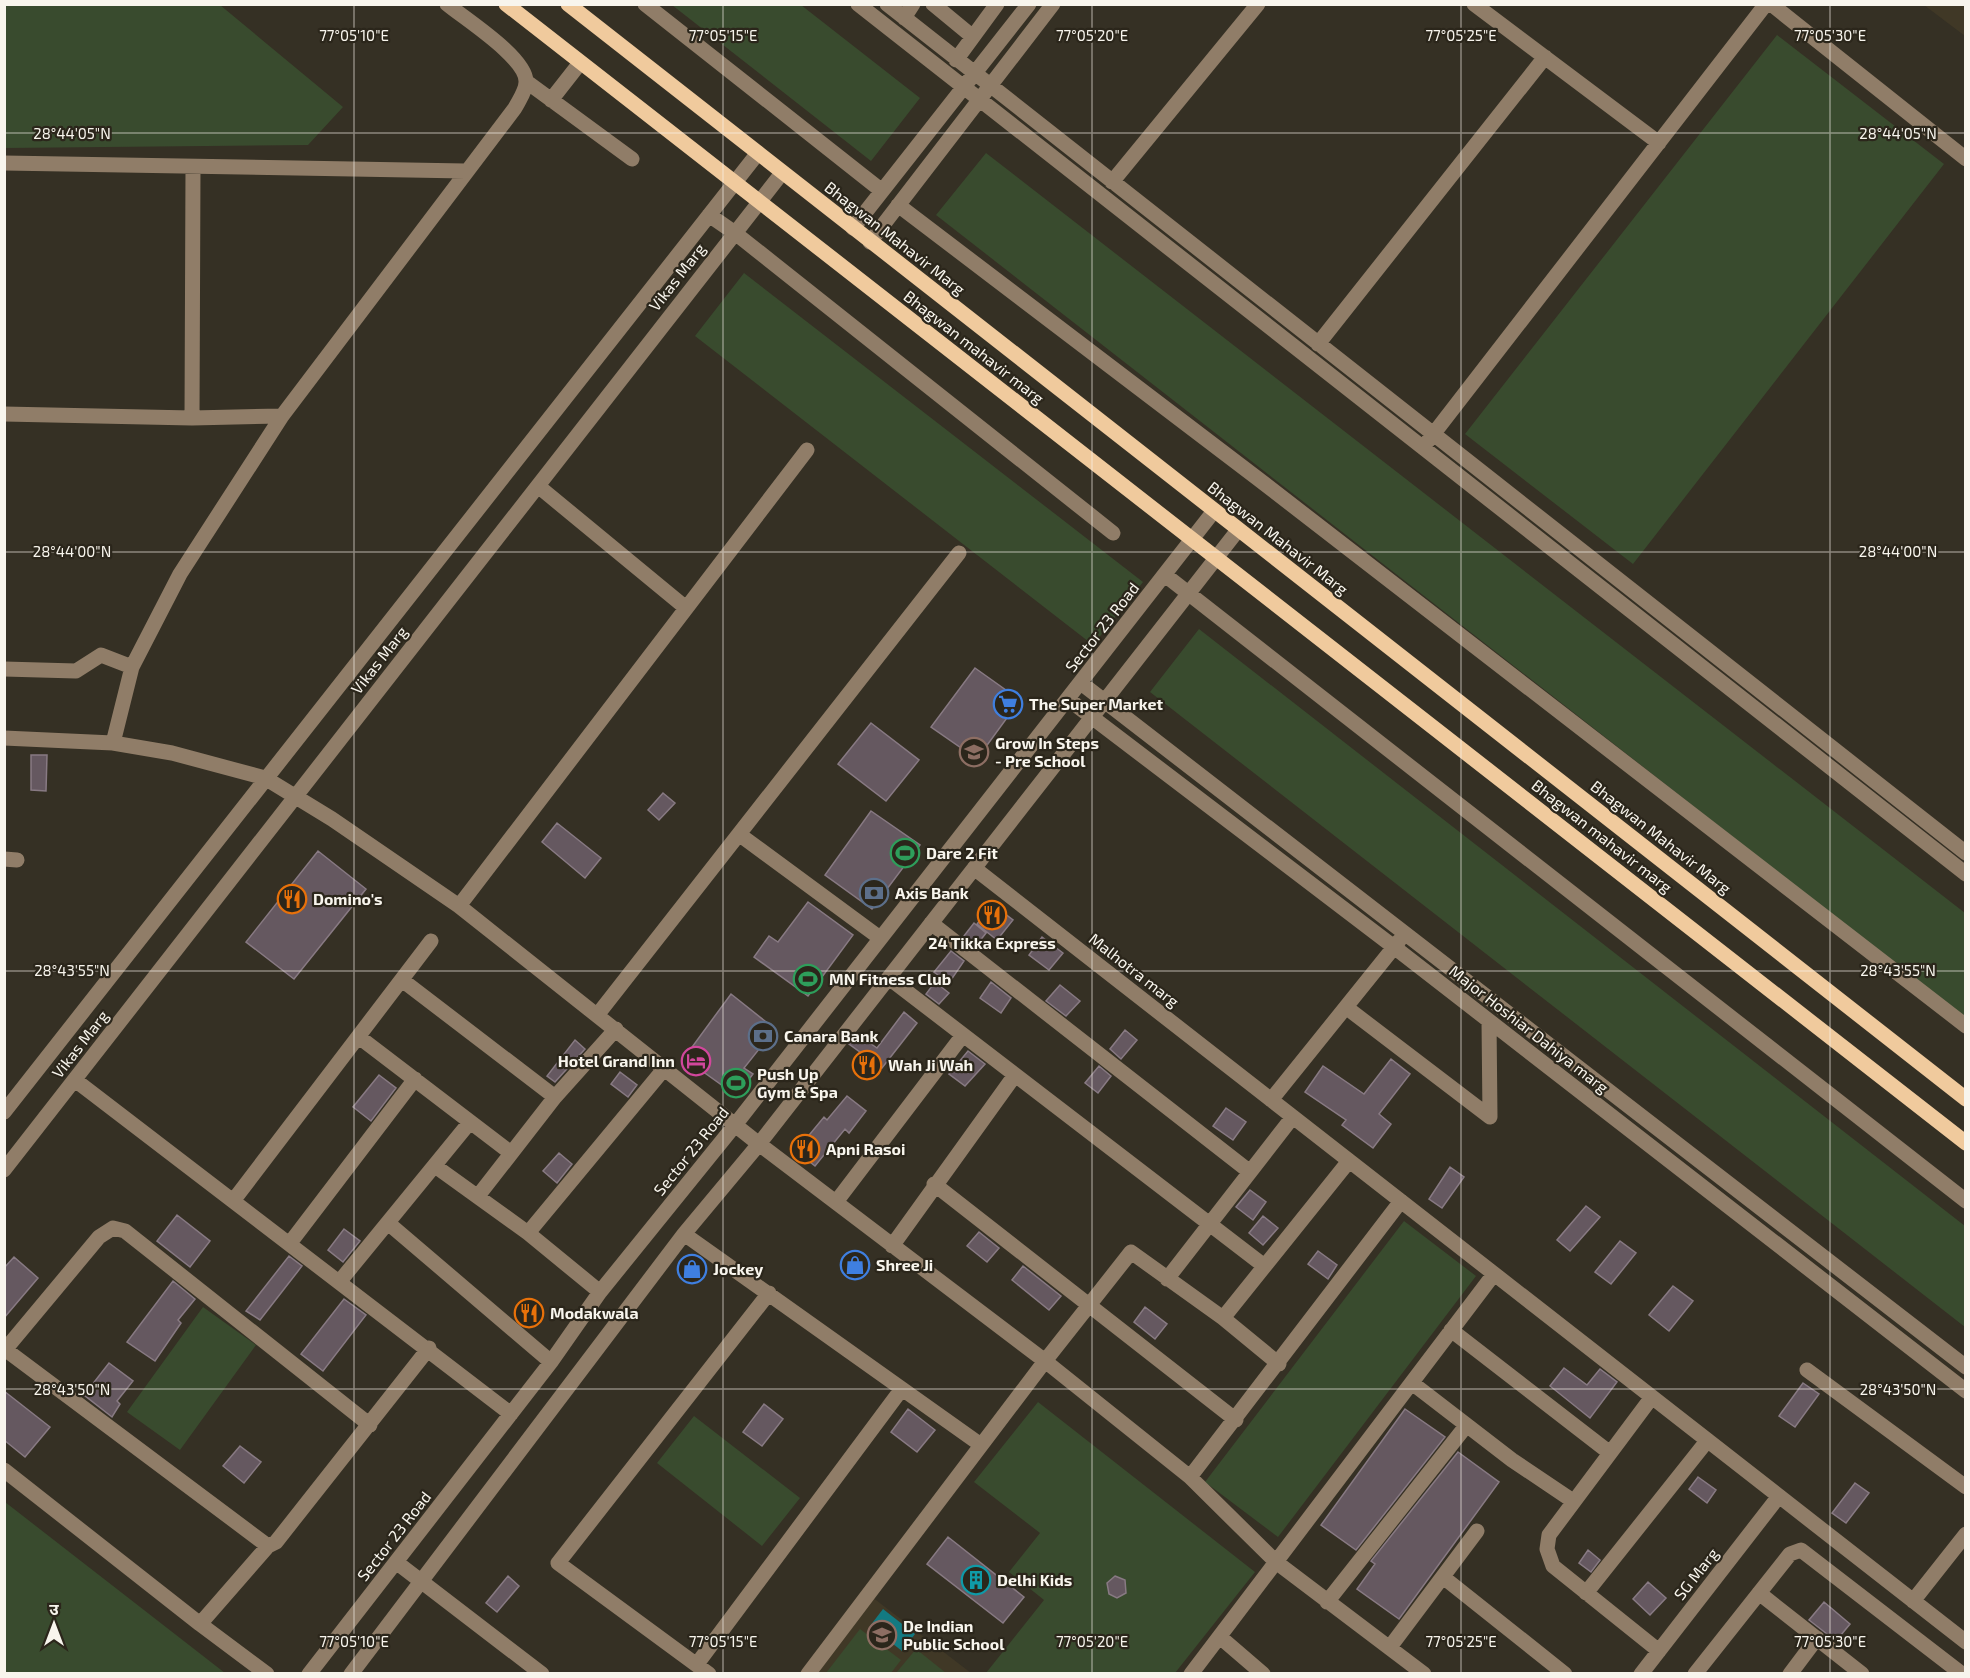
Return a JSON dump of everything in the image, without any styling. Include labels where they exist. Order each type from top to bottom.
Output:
[{"type":"main road","points":[[506,4],[734,183]]},
{"type":"main road","name":"Bhagwan Mahavir Marg","points":[[568,4],[1965,1099]]},
{"type":"main road","name":"Bhagwan mahavir marg","points":[[734,183],[1965,1143]]},
{"type":"street","points":[[447,4],[519,63],[526,82],[632,159]]},
{"type":"street","points":[[645,4],[882,191]]},
{"type":"street","points":[[858,4],[1965,874]]},
{"type":"street","points":[[887,4],[1965,853]]},
{"type":"street","points":[[904,18],[913,4]]},
{"type":"street","points":[[933,4],[973,37]]},
{"type":"street","points":[[956,60],[997,4]]},
{"type":"street","points":[[852,228],[1029,4]]},
{"type":"street","points":[[870,242],[1053,4]]},
{"type":"street","points":[[1112,182],[1258,4]]},
{"type":"street","points":[[1474,4],[1659,143]]},
{"type":"street","points":[[1423,448],[1769,4],[1965,159]]},
{"type":"street","points":[[1318,344],[1545,57]]},
{"type":"street","points":[[551,100],[580,63]]},
{"type":"street","points":[[113,743],[132,667],[180,574],[282,416],[514,108],[526,82]]},
{"type":"street","name":"Vikas Marg","points":[[5,1110],[758,153]]},
{"type":"street","points":[[4,163],[465,171]]},
{"type":"street","points":[[192,418],[193,168]]},
{"type":"street","name":"Vikas Marg","points":[[4,1170],[782,173]]},
{"type":"street","points":[[898,205],[1257,478],[1965,1026]]},
{"type":"street","points":[[708,215],[735,233],[1113,533]]},
{"type":"street","points":[[4,414],[192,418],[282,416]]},
{"type":"street","points":[[459,906],[807,450]]},
{"type":"street","points":[[538,486],[686,608]]},
{"type":"street","name":"Sector 23 Road","points":[[309,1674],[552,1362],[600,1292],[735,1125],[1214,512]]},
{"type":"street","points":[[351,1674],[684,1234],[759,1144],[1238,530]]},
{"type":"street","points":[[598,1014],[740,836],[959,553]]},
{"type":"street","points":[[1165,575],[1965,1201]]},
{"type":"street","points":[[4,669],[76,671],[101,655],[132,667]]},
{"type":"street","name":"Major Hoshiar Dahiya marg","points":[[1081,683],[1406,932],[1965,1367]]},
{"type":"street","name":"Major Hoshiar Dahiya marg","points":[[1068,699],[1394,947],[1965,1391]]},
{"type":"street","points":[[4,738],[113,743],[172,753],[265,778],[296,796],[459,906],[759,1144],[1045,1361],[1190,1477],[1276,1562],[1424,1674]]},
{"type":"street","points":[[740,836],[880,938]]},
{"type":"street","name":"Malhotra marg","points":[[974,868],[1965,1642]]},
{"type":"street","points":[[931,923],[1250,1172]]},
{"type":"street","points":[[1271,1100],[1406,932]]},
{"type":"street","points":[[233,1201],[431,941]]},
{"type":"street","points":[[889,978],[1263,1265]]},
{"type":"street","points":[[402,980],[555,1097]]},
{"type":"street","points":[[1347,1008],[1490,1117],[1489,1021]]},
{"type":"street","points":[[478,1196],[555,1097],[616,1029]]},
{"type":"street","points":[[836,1202],[963,1035]]},
{"type":"street","points":[[359,1036],[511,1153]]},
{"type":"street","points":[[528,1233],[664,1069]]},
{"type":"street","points":[[892,1246],[934,1184],[1015,1075]]},
{"type":"street","points":[[290,1243],[415,1079]]},
{"type":"street","points":[[75,1080],[429,1348],[511,1414]]},
{"type":"street","points":[[1167,1279],[1292,1118]]},
{"type":"street","points":[[340,1281],[470,1122]]},
{"type":"street","points":[[1223,1318],[1348,1161]]},
{"type":"street","points":[[435,1166],[528,1233],[600,1292]]},
{"type":"street","points":[[934,1184],[1236,1420]]},
{"type":"street","points":[[1190,1477],[1279,1364],[1401,1201]]},
{"type":"street","points":[[388,1223],[552,1362]]},
{"type":"street","points":[[268,1546],[5,1350],[99,1237],[113,1228],[125,1231],[370,1425]]},
{"type":"street","points":[[684,1234],[981,1445]]},
{"type":"street","points":[[808,1674],[1045,1361],[1131,1252],[1223,1318],[1279,1364]]},
{"type":"street","points":[[1191,1674],[1494,1274]]},
{"type":"street","points":[[709,1674],[558,1563],[769,1293]]},
{"type":"street","points":[[1451,1330],[1610,1453]]},
{"type":"street","points":[[200,1624],[268,1546],[276,1542],[429,1348]]},
{"type":"street","points":[[1807,1370],[1965,1487]]},
{"type":"street","points":[[1412,1383],[1466,1426],[1573,1501]]},
{"type":"street","points":[[697,1664],[901,1390]]},
{"type":"street","points":[[1653,1397],[1549,1535],[1547,1549],[1553,1566],[1659,1650]]},
{"type":"street","points":[[1326,1602],[1466,1426]]},
{"type":"street","points":[[1586,1593],[1707,1441]]},
{"type":"street","points":[[4,1470],[267,1674]]},
{"type":"street","name":"SG Marg","points":[[1641,1674],[1779,1496]]},
{"type":"street","points":[[1390,1647],[1477,1532]]},
{"type":"street","points":[[1913,1601],[1965,1534]]},
{"type":"street","points":[[1695,1674],[1790,1554],[1801,1550],[1962,1674]]},
{"type":"street","points":[[396,1562],[532,1670]]},
{"type":"street","points":[[1443,1577],[1565,1674]]},
{"type":"street","points":[[1882,1611],[1899,1589]]},
{"type":"street","points":[[1759,1593],[1862,1674]]},
{"type":"street","points":[[1220,1637],[1263,1674]]},
{"type":"street","points":[[1790,1674],[1817,1638]]},
{"type":"shaded area","points":[[1924,5],[1965,5],[1965,36]]},
{"type":"shaded area","name":"De Indian Public School","points":[[872,1597],[971,1673],[813,1674]]},
{"type":"green space","points":[[4,5],[220,5],[343,107],[308,145],[5,148]]},
{"type":"green space","points":[[672,5],[801,5],[920,98],[871,161]]},
{"type":"green space","points":[[1777,35],[1944,164],[1633,564],[1465,434]]},
{"type":"green space","points":[[986,153],[1965,913],[1965,1018],[936,215]]},
{"type":"green space","points":[[744,273],[1143,582],[1093,645],[695,336]]},
{"type":"green space","points":[[1199,629],[1965,1226],[1965,1327],[1150,692]]},
{"type":"green space","points":[[1404,1221],[1476,1276],[1278,1537],[1205,1482]]},
{"type":"green space","points":[[203,1307],[256,1345],[180,1450],[127,1412]]},
{"type":"green space","points":[[1038,1402],[1255,1572],[1175,1673],[986,1673],[1044,1600],[1009,1572],[1040,1533],[974,1482]]},
{"type":"green space","points":[[694,1416],[800,1498],[762,1546],[657,1463]]},
{"type":"green space","points":[[5,1502],[225,1673],[5,1673]]},
{"type":"green space","points":[[860,1629],[901,1660],[891,1673],[826,1673]]},
{"type":"green space","points":[[916,1649],[946,1673],[896,1673]]},
{"type":"water","points":[[883,1609],[915,1634],[902,1651],[870,1626]]},
{"type":"building","points":[[975,668],[1020,700],[977,759],[931,727]]},
{"type":"building","points":[[871,723],[919,760],[886,801],[838,764]]},
{"type":"building","points":[[31,755],[47,755],[46,791],[31,790]]},
{"type":"building","points":[[663,793],[675,803],[659,820],[648,810]]},
{"type":"building","points":[[871,811],[920,845],[872,909],[825,875]]},
{"type":"building","points":[[557,823],[601,858],[585,878],[542,842]]},
{"type":"building","points":[[318,851],[366,889],[294,979],[246,942]]},
{"type":"building","points":[[808,902],[853,935],[808,996],[754,957],[769,936],[778,942]]},
{"type":"building","points":[[992,904],[1013,920],[997,940],[977,924]]},
{"type":"building","points":[[974,923],[986,933],[976,946],[964,936]]},
{"type":"building","points":[[1042,937],[1063,953],[1049,970],[1029,955]]},
{"type":"building","points":[[951,951],[964,961],[949,983],[934,972]]},
{"type":"building","points":[[935,982],[949,993],[939,1004],[926,994]]},
{"type":"building","points":[[991,982],[1011,998],[1001,1013],[980,998]]},
{"type":"building","points":[[1060,985],[1080,1001],[1066,1016],[1046,1001]]},
{"type":"building","points":[[731,994],[775,1029],[744,1068],[753,1074],[737,1096],[684,1058]]},
{"type":"building","points":[[904,1012],[917,1023],[882,1068],[849,1044],[857,1034],[877,1048]]},
{"type":"building","points":[[1125,1030],[1137,1040],[1121,1059],[1110,1049]]},
{"type":"building","points":[[575,1040],[585,1049],[555,1082],[547,1076]]},
{"type":"building","points":[[968,1051],[985,1064],[965,1086],[949,1074]]},
{"type":"building","points":[[1391,1059],[1410,1074],[1379,1114],[1391,1124],[1373,1148],[1342,1125],[1346,1120],[1305,1092],[1323,1066],[1364,1094]]},
{"type":"building","points":[[1099,1066],[1111,1076],[1098,1093],[1085,1083]]},
{"type":"building","points":[[620,1072],[637,1085],[628,1097],[611,1084]]},
{"type":"building","points":[[379,1075],[396,1088],[371,1121],[353,1107]]},
{"type":"building","points":[[847,1096],[866,1111],[849,1133],[845,1129],[815,1166],[796,1151],[824,1117],[827,1120]]},
{"type":"building","points":[[1226,1108],[1246,1122],[1233,1140],[1213,1126]]},
{"type":"building","points":[[559,1153],[572,1164],[557,1183],[543,1171]]},
{"type":"building","points":[[1450,1167],[1464,1177],[1442,1208],[1429,1199]]},
{"type":"building","points":[[1250,1190],[1266,1202],[1253,1220],[1236,1207]]},
{"type":"building","points":[[1586,1206],[1600,1217],[1570,1251],[1557,1240]]},
{"type":"building","points":[[177,1215],[210,1241],[190,1267],[157,1241]]},
{"type":"building","points":[[1263,1216],[1278,1228],[1263,1245],[1249,1233]]},
{"type":"building","points":[[344,1229],[360,1241],[343,1262],[328,1250]]},
{"type":"building","points":[[979,1232],[999,1248],[987,1262],[967,1246]]},
{"type":"building","points":[[1620,1241],[1636,1253],[1611,1284],[1595,1272]]},
{"type":"building","points":[[1318,1251],[1337,1265],[1328,1279],[1308,1264]]},
{"type":"building","points":[[289,1256],[302,1266],[260,1320],[246,1311]]},
{"type":"building","points":[[14,1257],[38,1278],[4,1318],[4,1268]]},
{"type":"building","points":[[1023,1266],[1061,1296],[1049,1310],[1012,1280]]},
{"type":"building","points":[[173,1281],[195,1299],[178,1320],[181,1323],[155,1361],[127,1342]]},
{"type":"building","points":[[1673,1286],[1693,1301],[1669,1331],[1649,1315]]},
{"type":"building","points":[[344,1299],[366,1315],[323,1371],[301,1354]]},
{"type":"building","points":[[1145,1307],[1167,1324],[1155,1339],[1134,1322]]},
{"type":"building","points":[[109,1363],[133,1381],[117,1401],[120,1404],[112,1417],[84,1395]]},
{"type":"building","points":[[1564,1368],[1587,1385],[1600,1369],[1617,1382],[1590,1418],[1550,1386]]},
{"type":"building","points":[[1803,1383],[1819,1394],[1795,1427],[1779,1416]]},
{"type":"building","points":[[4,1391],[50,1427],[25,1457],[4,1440]]},
{"type":"building","points":[[764,1404],[783,1419],[762,1446],[743,1432]]},
{"type":"building","points":[[908,1409],[935,1430],[917,1452],[891,1432]]},
{"type":"building","points":[[1405,1409],[1445,1437],[1356,1550],[1321,1525]]},
{"type":"building","points":[[240,1446],[261,1462],[244,1483],[223,1466]]},
{"type":"building","points":[[1458,1452],[1499,1482],[1399,1619],[1357,1589],[1375,1564],[1371,1561]]},
{"type":"building","points":[[1698,1477],[1716,1490],[1707,1503],[1689,1489]]},
{"type":"building","points":[[1855,1483],[1869,1493],[1846,1523],[1832,1513]]},
{"type":"building","name":"Delhi Kids","points":[[948,1537],[1024,1597],[1003,1623],[927,1564]]},
{"type":"building","points":[[1588,1550],[1600,1560],[1591,1572],[1579,1563]]},
{"type":"building","points":[[508,1576],[519,1586],[497,1612],[486,1603]]},
{"type":"building","points":[[1115,1576],[1125,1580],[1126,1593],[1117,1598],[1109,1594],[1107,1583]]},
{"type":"building","points":[[1648,1582],[1666,1598],[1650,1615],[1633,1599]]},
{"type":"building","points":[[1824,1602],[1850,1624],[1836,1641],[1809,1620]]},
{"type":"place","name":"The Super Market","points":[[1008,704]]},
{"type":"place","name":"Grow In Steps - Pre School","points":[[974,752]]},
{"type":"place","name":"Dare 2 Fit","points":[[905,853]]},
{"type":"place","name":"Axis Bank","points":[[874,893]]},
{"type":"place","name":"Domino's","points":[[292,899]]},
{"type":"place","name":"24 Tikka Express","points":[[992,915]]},
{"type":"place","name":"MN Fitness Club","points":[[808,979]]},
{"type":"place","name":"Canara Bank","points":[[763,1036]]},
{"type":"place","name":"Hotel Grand Inn","points":[[696,1061]]},
{"type":"place","name":"Wah Ji Wah","points":[[867,1065]]},
{"type":"place","name":"Push Up Gym & Spa","points":[[736,1083]]},
{"type":"place","name":"Apni Rasoi","points":[[805,1149]]},
{"type":"place","name":"Shree Ji","points":[[855,1265]]},
{"type":"place","name":"Jockey","points":[[692,1269]]},
{"type":"place","name":"Modakwala","points":[[529,1313]]},
{"type":"place","name":"Delhi Kids","points":[[976,1580]]},
{"type":"place","name":"De Indian Public School","points":[[882,1635]]}]
